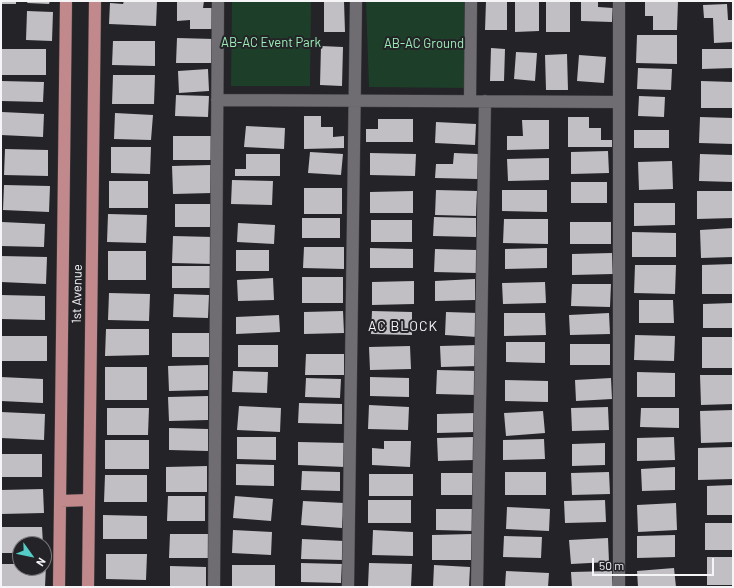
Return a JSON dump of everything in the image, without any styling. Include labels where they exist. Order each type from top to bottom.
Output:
[{"type":"main road","name":"1st Avenue","points":[[59,587],[66,1]]},
{"type":"main road","name":"1st Avenue","points":[[88,587],[95,1]]},
{"type":"main road","points":[[60,500],[89,500]]},
{"type":"street","points":[[214,587],[218,1]]},
{"type":"street","points":[[348,587],[356,1]]},
{"type":"street","points":[[470,101],[471,1]]},
{"type":"street","points":[[619,1],[619,587]]},
{"type":"street","points":[[217,100],[619,102]]},
{"type":"street","points":[[477,587],[485,101]]},
{"type":"green space","name":"AB-AC Event Park","points":[[232,1],[311,1],[310,86],[231,86]]},
{"type":"green space","name":"AB-AC Ground","points":[[366,1],[471,1],[470,88],[369,87]]},
{"type":"building","points":[[1,1],[16,1],[16,4],[1,4]]},
{"type":"building","points":[[28,1],[50,1],[49,4],[27,3]]},
{"type":"building","points":[[124,1],[157,1],[156,26],[109,24],[110,3],[123,4]]},
{"type":"building","points":[[177,1],[204,1],[203,8],[215,8],[215,29],[190,29],[190,20],[177,21]]},
{"type":"building","points":[[324,1],[344,1],[345,32],[324,32]]},
{"type":"building","points":[[486,1],[507,1],[507,30],[485,30]]},
{"type":"building","points":[[515,1],[539,1],[539,31],[515,32]]},
{"type":"building","points":[[546,1],[570,1],[570,32],[546,32]]},
{"type":"building","points":[[581,1],[598,1],[598,7],[613,8],[612,22],[581,21]]},
{"type":"building","points":[[645,1],[678,1],[677,30],[653,30],[653,16],[645,16]]},
{"type":"building","points":[[727,4],[728,20],[733,20],[733,42],[714,43],[713,18],[704,18],[703,5]]},
{"type":"building","points":[[27,11],[53,12],[52,41],[26,40]]},
{"type":"building","points":[[637,35],[677,35],[677,64],[636,63]]},
{"type":"building","points":[[177,38],[214,39],[213,63],[176,63]]},
{"type":"building","points":[[113,41],[155,41],[155,66],[112,65]]},
{"type":"building","points":[[321,46],[343,47],[342,86],[320,85]]},
{"type":"building","points":[[491,48],[505,49],[504,81],[490,81]]},
{"type":"building","points":[[2,49],[46,49],[46,75],[1,75]]},
{"type":"building","points":[[702,49],[733,49],[733,68],[702,69]]},
{"type":"building","points":[[516,52],[537,53],[535,81],[514,79]]},
{"type":"building","points":[[567,54],[568,90],[546,90],[545,55]]},
{"type":"building","points":[[579,55],[606,57],[604,83],[577,81]]},
{"type":"building","points":[[638,68],[672,69],[671,90],[637,89]]},
{"type":"building","points":[[208,69],[209,91],[179,93],[178,71]]},
{"type":"building","points":[[113,75],[155,75],[154,104],[112,104]]},
{"type":"building","points":[[1,81],[44,82],[43,102],[1,101]]},
{"type":"building","points":[[701,81],[733,82],[733,108],[701,108]]},
{"type":"building","points":[[176,95],[209,96],[208,117],[175,116]]},
{"type":"building","points":[[639,96],[665,97],[664,117],[638,116]]},
{"type":"building","points":[[2,112],[44,114],[43,137],[1,135]]},
{"type":"building","points":[[115,113],[153,115],[151,140],[114,139]]},
{"type":"building","points":[[304,116],[321,116],[321,127],[333,127],[333,137],[344,136],[344,148],[304,149]]},
{"type":"building","points":[[568,117],[589,117],[589,128],[601,128],[601,140],[612,140],[612,147],[568,147]]},
{"type":"building","points":[[700,117],[733,118],[733,144],[699,143]]},
{"type":"building","points":[[378,119],[413,119],[413,142],[366,142],[366,129],[378,129]]},
{"type":"building","points":[[522,120],[549,120],[549,149],[507,150],[507,136],[523,136]]},
{"type":"building","points":[[436,122],[476,124],[475,145],[435,143]]},
{"type":"building","points":[[246,126],[285,128],[284,149],[244,147]]},
{"type":"building","points":[[634,130],[669,130],[669,148],[634,148]]},
{"type":"building","points":[[173,136],[214,136],[214,160],[173,160]]},
{"type":"building","points":[[111,147],[151,147],[150,174],[111,173]]},
{"type":"building","points":[[5,149],[48,150],[48,176],[4,175]]},
{"type":"building","points":[[608,151],[609,173],[571,174],[571,152]]},
{"type":"building","points":[[310,152],[343,154],[341,175],[308,173]]},
{"type":"building","points":[[370,153],[416,154],[415,176],[370,175]]},
{"type":"building","points":[[454,153],[478,154],[478,179],[435,178],[436,164],[453,164]]},
{"type":"building","points":[[246,154],[280,154],[280,176],[235,176],[235,169],[246,169]]},
{"type":"building","points":[[700,154],[733,155],[733,182],[699,181]]},
{"type":"building","points":[[549,158],[549,180],[508,181],[507,159]]},
{"type":"building","points":[[672,161],[673,189],[639,190],[638,162]]},
{"type":"building","points":[[211,165],[212,193],[173,194],[172,166]]},
{"type":"building","points":[[232,180],[273,181],[272,205],[231,204]]},
{"type":"building","points":[[109,181],[148,181],[148,208],[109,208]]},
{"type":"building","points":[[571,182],[607,182],[607,203],[571,203]]},
{"type":"building","points":[[4,185],[50,186],[49,212],[3,210]]},
{"type":"building","points":[[304,188],[342,188],[342,214],[304,214]]},
{"type":"building","points":[[436,190],[477,191],[476,216],[435,215]]},
{"type":"building","points":[[502,190],[547,190],[547,212],[502,211]]},
{"type":"building","points":[[413,191],[413,213],[370,213],[370,192]]},
{"type":"building","points":[[697,191],[733,191],[733,218],[697,219]]},
{"type":"building","points":[[634,203],[675,203],[675,225],[634,226]]},
{"type":"building","points":[[175,204],[212,204],[212,227],[175,227]]},
{"type":"building","points":[[108,214],[147,215],[146,243],[107,242]]},
{"type":"building","points":[[434,217],[476,218],[476,237],[433,236]]},
{"type":"building","points":[[302,218],[340,218],[340,238],[302,238]]},
{"type":"building","points":[[504,219],[548,219],[548,244],[503,243]]},
{"type":"building","points":[[371,220],[412,220],[412,242],[371,242]]},
{"type":"building","points":[[2,222],[45,224],[44,247],[1,246]]},
{"type":"building","points":[[570,222],[611,222],[611,244],[570,244]]},
{"type":"building","points":[[238,223],[275,225],[274,244],[237,242]]},
{"type":"building","points":[[733,228],[733,257],[701,258],[700,230]]},
{"type":"building","points":[[632,232],[676,233],[676,257],[632,257]]},
{"type":"building","points":[[173,236],[213,237],[213,264],[172,263]]},
{"type":"building","points":[[304,247],[344,247],[344,269],[303,268]]},
{"type":"building","points":[[370,248],[413,249],[413,268],[370,268]]},
{"type":"building","points":[[547,248],[547,268],[505,269],[505,249]]},
{"type":"building","points":[[435,249],[477,250],[476,273],[434,272]]},
{"type":"building","points":[[236,250],[269,250],[269,271],[236,271]]},
{"type":"building","points":[[108,251],[146,251],[146,280],[108,280]]},
{"type":"building","points":[[612,253],[613,274],[572,275],[572,254]]},
{"type":"building","points":[[1,256],[47,257],[46,284],[1,282]]},
{"type":"building","points":[[733,264],[733,294],[702,294],[702,265]]},
{"type":"building","points":[[635,265],[676,265],[675,294],[634,293]]},
{"type":"building","points":[[172,266],[210,266],[211,288],[172,288]]},
{"type":"building","points":[[302,277],[343,277],[343,303],[302,303]]},
{"type":"building","points":[[273,278],[274,300],[238,301],[237,280]]},
{"type":"building","points":[[475,279],[475,300],[435,301],[435,281]]},
{"type":"building","points":[[414,281],[414,304],[372,305],[372,282]]},
{"type":"building","points":[[545,282],[546,303],[503,304],[502,283]]},
{"type":"building","points":[[572,284],[611,284],[610,307],[571,306]]},
{"type":"building","points":[[109,293],[150,294],[149,321],[108,320]]},
{"type":"building","points":[[174,294],[209,295],[208,318],[173,317]]},
{"type":"building","points":[[1,295],[45,296],[45,320],[1,319]]},
{"type":"building","points":[[639,300],[673,300],[674,323],[639,323]]},
{"type":"building","points":[[733,303],[733,328],[703,328],[703,304]]},
{"type":"building","points":[[343,311],[344,333],[304,334],[304,312]]},
{"type":"building","points":[[372,311],[412,312],[412,335],[371,334]]},
{"type":"building","points":[[446,312],[478,313],[477,337],[445,335]]},
{"type":"building","points":[[504,313],[545,313],[546,335],[504,336]]},
{"type":"building","points":[[609,313],[610,334],[570,335],[569,315]]},
{"type":"building","points":[[279,315],[280,332],[236,334],[236,317]]},
{"type":"building","points":[[106,329],[149,329],[149,355],[105,356]]},
{"type":"building","points":[[172,333],[209,333],[209,357],[172,357]]},
{"type":"building","points":[[635,335],[675,336],[674,361],[634,360]]},
{"type":"building","points":[[1,336],[47,336],[47,361],[1,361]]},
{"type":"building","points":[[702,337],[733,337],[733,368],[702,368]]},
{"type":"building","points":[[506,342],[545,342],[545,363],[506,362]]},
{"type":"building","points":[[570,344],[610,344],[610,365],[570,365]]},
{"type":"building","points":[[238,345],[278,345],[278,367],[238,367]]},
{"type":"building","points":[[478,345],[478,366],[441,367],[440,346]]},
{"type":"building","points":[[410,346],[411,369],[370,370],[369,347]]},
{"type":"building","points":[[306,354],[344,354],[344,375],[305,375]]},
{"type":"building","points":[[208,365],[208,390],[169,391],[168,366]]},
{"type":"building","points":[[105,367],[147,367],[147,400],[105,400]]},
{"type":"building","points":[[437,370],[477,371],[476,395],[436,394]]},
{"type":"building","points":[[233,371],[268,372],[267,393],[232,392]]},
{"type":"building","points":[[637,372],[675,373],[675,397],[637,397]]},
{"type":"building","points":[[700,375],[733,375],[733,404],[701,405]]},
{"type":"building","points":[[1,377],[43,379],[43,403],[1,401]]},
{"type":"building","points":[[370,377],[409,378],[409,397],[370,396]]},
{"type":"building","points":[[306,378],[341,379],[340,398],[305,397]]},
{"type":"building","points":[[611,378],[612,399],[576,401],[575,380]]},
{"type":"building","points":[[505,380],[548,381],[548,402],[505,401]]},
{"type":"building","points":[[208,396],[208,420],[169,421],[168,397]]},
{"type":"building","points":[[299,403],[342,404],[342,424],[298,423]]},
{"type":"building","points":[[369,405],[409,407],[408,430],[368,429]]},
{"type":"building","points":[[239,406],[281,408],[280,432],[237,430]]},
{"type":"building","points":[[608,407],[609,430],[572,431],[571,408]]},
{"type":"building","points":[[107,408],[149,408],[148,435],[107,435]]},
{"type":"building","points":[[641,408],[679,408],[679,428],[640,427]]},
{"type":"building","points":[[733,410],[733,442],[701,443],[700,411]]},
{"type":"building","points":[[543,411],[545,433],[506,436],[504,413]]},
{"type":"building","points":[[1,412],[45,414],[44,440],[1,438]]},
{"type":"building","points":[[476,413],[476,432],[437,433],[437,414]]},
{"type":"building","points":[[169,428],[208,429],[208,451],[169,450]]},
{"type":"building","points":[[237,437],[276,437],[276,460],[237,459]]},
{"type":"building","points":[[474,437],[475,460],[438,461],[437,438]]},
{"type":"building","points":[[674,437],[675,460],[637,461],[637,438]]},
{"type":"building","points":[[544,439],[545,459],[503,460],[503,440]]},
{"type":"building","points":[[105,440],[149,440],[149,469],[105,469]]},
{"type":"building","points":[[384,441],[411,441],[410,467],[372,465],[372,448],[384,449]]},
{"type":"building","points":[[298,442],[346,443],[345,467],[298,465]]},
{"type":"building","points":[[605,443],[605,465],[572,466],[572,444]]},
{"type":"building","points":[[733,447],[733,479],[698,480],[698,448]]},
{"type":"building","points":[[1,454],[42,454],[42,477],[1,477]]},
{"type":"building","points":[[236,464],[274,465],[274,486],[236,485]]},
{"type":"building","points":[[207,466],[207,492],[166,492],[166,467]]},
{"type":"building","points":[[675,467],[675,490],[642,491],[641,469]]},
{"type":"building","points":[[302,471],[340,472],[340,491],[301,490]]},
{"type":"building","points":[[505,472],[546,472],[546,495],[505,495]]},
{"type":"building","points":[[609,472],[610,494],[572,495],[571,473]]},
{"type":"building","points":[[441,473],[476,473],[476,495],[441,495]]},
{"type":"building","points":[[369,474],[413,474],[413,496],[369,496]]},
{"type":"building","points":[[105,475],[147,475],[147,502],[104,502]]},
{"type":"building","points":[[733,485],[733,515],[707,515],[707,486]]},
{"type":"building","points":[[43,489],[44,513],[1,514],[1,490]]},
{"type":"building","points":[[168,496],[205,496],[205,521],[167,521]]},
{"type":"building","points":[[235,496],[273,499],[271,521],[233,518]]},
{"type":"building","points":[[368,500],[411,500],[411,523],[368,523]]},
{"type":"building","points":[[605,500],[606,522],[565,523],[564,501]]},
{"type":"building","points":[[303,501],[344,503],[342,528],[301,525]]},
{"type":"building","points":[[676,503],[677,530],[638,532],[637,505]]},
{"type":"building","points":[[507,507],[550,509],[549,531],[506,529]]},
{"type":"building","points":[[436,509],[476,509],[475,531],[436,530]]},
{"type":"building","points":[[103,515],[147,516],[147,539],[103,539]]},
{"type":"building","points":[[705,523],[733,523],[733,550],[705,550]]},
{"type":"building","points":[[1,527],[42,527],[43,536],[12,536],[12,553],[1,553]]},
{"type":"building","points":[[233,530],[272,532],[271,555],[232,553]]},
{"type":"building","points":[[373,530],[413,532],[413,556],[372,555]]},
{"type":"building","points":[[170,534],[208,534],[208,558],[169,558]]},
{"type":"building","points":[[472,534],[472,560],[432,560],[432,535]]},
{"type":"building","points":[[675,535],[675,557],[637,558],[637,536]]},
{"type":"building","points":[[504,536],[542,537],[541,558],[503,557]]},
{"type":"building","points":[[608,538],[609,562],[571,564],[569,540]]},
{"type":"building","points":[[302,539],[344,541],[344,560],[301,559]]},
{"type":"building","points":[[106,554],[147,554],[146,580],[106,579]]},
{"type":"building","points":[[707,557],[733,557],[733,585],[707,585]]},
{"type":"building","points":[[301,563],[342,564],[341,583],[301,582]]},
{"type":"building","points":[[369,563],[412,564],[411,587],[368,586]]},
{"type":"building","points":[[1,564],[12,564],[12,576],[46,576],[45,587],[1,587]]},
{"type":"building","points":[[232,565],[275,565],[275,587],[232,587]]},
{"type":"building","points":[[434,565],[470,567],[469,587],[433,587]]},
{"type":"building","points":[[170,566],[206,567],[206,587],[170,587]]},
{"type":"building","points":[[674,568],[676,587],[638,587],[637,571]]},
{"type":"building","points":[[506,571],[549,573],[548,587],[505,587]]},
{"type":"building","points":[[612,571],[613,587],[572,587],[571,572]]},
{"type":"district","name":"AC BLOCK","points":[[403,326]]}]
